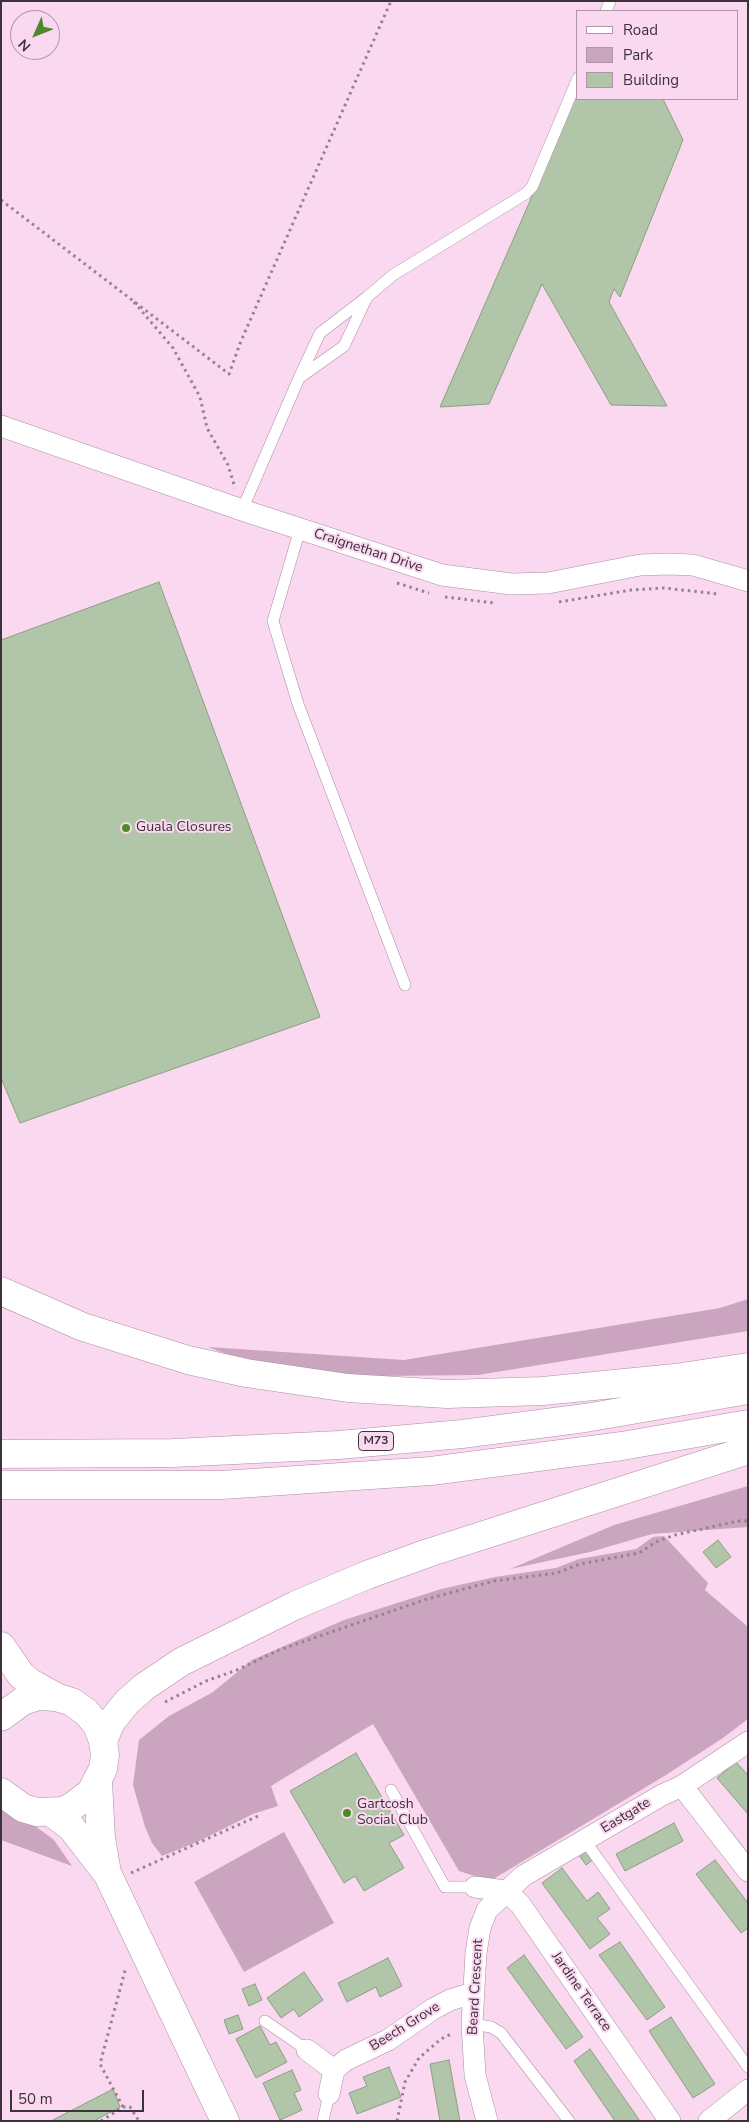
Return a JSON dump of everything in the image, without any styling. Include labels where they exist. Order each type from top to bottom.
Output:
[{"type":"main road","points":[[1,1291],[84,1327],[188,1360],[246,1373],[348,1388],[447,1394],[543,1391],[675,1378],[748,1367]]},
{"type":"main road","name":"M73","points":[[1,1454],[191,1452],[349,1444],[462,1434],[584,1418],[748,1390]]},
{"type":"main road","points":[[1,1485],[222,1485],[431,1471],[622,1446],[748,1424]]},
{"type":"main road","points":[[103,1741],[111,1722],[127,1702],[144,1687],[181,1662],[296,1604],[366,1575],[428,1553],[748,1450]]},
{"type":"main road","points":[[1,1646],[22,1675],[31,1683],[72,1702],[86,1712],[97,1725],[103,1741],[105,1755],[98,1782],[92,1792],[73,1806],[51,1812],[23,1808],[1,1792]]},
{"type":"main road","points":[[1,1659],[7,1686],[1,1716]]},
{"type":"main road","points":[[1,1716],[22,1701],[39,1696],[56,1696]]},
{"type":"main road","points":[[98,1782],[101,1838],[110,1878]]},
{"type":"main road","points":[[51,1812],[71,1827],[110,1878],[225,2121]]},
{"type":"street","name":"Craignethan Drive","points":[[1,426],[242,510],[442,575],[511,584],[548,583],[640,565],[669,564],[693,565],[748,581]]},
{"type":"street","name":"Eastgate","points":[[505,1891],[523,1876],[662,1795],[682,1786],[748,1742]]},
{"type":"street","points":[[682,1786],[748,1871]]},
{"type":"street","points":[[474,1887],[505,1891]]},
{"type":"street","name":"Beard Crescent","points":[[487,2121],[475,2075],[472,2024],[473,1992],[480,1928],[487,1910],[505,1891]]},
{"type":"street","name":"Jardine Terrace","points":[[505,1891],[520,1904],[670,2121]]},
{"type":"street","name":"Beech Grove","points":[[334,2070],[346,2060],[388,2040],[433,2009],[450,2000],[473,1992]]},
{"type":"street","points":[[307,2050],[334,2070],[329,2094]]},
{"type":"street","points":[[709,2121],[748,2090]]},
{"type":"lane","points":[[242,510],[320,333],[367,297],[393,274],[525,194],[532,187],[576,83]]},
{"type":"lane","points":[[299,378],[344,346],[367,297]]},
{"type":"lane","points":[[300,529],[273,621],[298,704],[405,985]]},
{"type":"lane","points":[[391,1790],[445,1887],[474,1887]]},
{"type":"lane","points":[[585,1841],[748,2066]]},
{"type":"lane","points":[[265,2022],[307,2050]]},
{"type":"lane","points":[[472,2024],[491,2027],[501,2033],[569,2121]]},
{"type":"lane","points":[[324,2121],[329,2094]]},
{"type":"path","points":[[1,200],[229,374],[245,332],[391,1]]},
{"type":"path","points":[[132,299],[173,348],[200,397],[207,428],[228,465],[242,510]]},
{"type":"path","points":[[158,1706],[206,1681],[237,1670],[279,1650],[428,1598],[494,1580],[557,1572],[580,1564],[639,1553],[656,1542],[675,1535],[738,1520],[748,1521]]},
{"type":"path","points":[[110,1878],[258,1816]]},
{"type":"path","points":[[123,2107],[100,2064],[126,1965]]},
{"type":"path","points":[[398,2121],[405,2082],[419,2058],[441,2039],[472,2024]]},
{"type":"path","points":[[101,2121],[123,2107],[130,2107],[139,2121]]},
{"type":"green space","points":[[748,1299],[748,1331],[478,1375],[286,1377],[208,1347],[404,1360],[720,1308]]},
{"type":"green space","points":[[748,1486],[748,1527],[652,1534],[590,1552],[510,1569],[614,1525]]},
{"type":"green space","points":[[664,1536],[708,1583],[705,1590],[748,1627],[748,1719],[723,1738],[666,1775],[490,1881],[459,1871],[373,1724],[271,1786],[278,1806],[253,1814],[197,1842],[162,1856],[152,1843],[145,1827],[133,1785],[139,1740],[169,1716],[213,1692],[252,1660],[344,1620],[441,1589],[495,1577],[556,1568],[579,1559],[636,1549],[653,1537]]},
{"type":"green space","points":[[1,1801],[54,1840],[72,1866],[1,1840]]},
{"type":"green space","points":[[284,1832],[334,1923],[244,1972],[194,1882]]},
{"type":"building","points":[[576,96],[576,100],[663,100],[683,140],[620,297],[614,289],[609,302],[667,406],[611,405],[542,284],[489,404],[440,407]]},
{"type":"building","name":"Guala Closures","points":[[159,582],[320,1017],[20,1123],[1,1078],[1,640]]},
{"type":"building","points":[[718,1540],[731,1557],[716,1568],[703,1552]]},
{"type":"building","name":"Gartcosh Social Club","points":[[356,1753],[404,1835],[389,1843],[404,1868],[364,1891],[355,1876],[344,1883],[290,1791]]},
{"type":"building","points":[[736,1762],[748,1775],[748,1814],[717,1778]]},
{"type":"building","points":[[674,1823],[683,1841],[625,1871],[616,1854]]},
{"type":"building","points":[[584,1845],[594,1859],[586,1865],[576,1851]]},
{"type":"building","points":[[715,1860],[748,1903],[748,1928],[741,1933],[696,1874]]},
{"type":"building","points":[[562,1868],[587,1901],[598,1892],[610,1909],[597,1918],[610,1934],[590,1949],[542,1883]]},
{"type":"building","points":[[620,1942],[665,2007],[647,2020],[599,1955]]},
{"type":"building","points":[[524,1955],[583,2037],[566,2049],[507,1968]]},
{"type":"building","points":[[388,1958],[402,1986],[380,1997],[376,1987],[347,2002],[338,1983]]},
{"type":"building","points":[[304,1972],[323,2000],[299,2017],[294,2009],[281,2018],[267,1998]]},
{"type":"building","points":[[255,1984],[262,2000],[249,2006],[242,1989]]},
{"type":"building","points":[[238,2015],[243,2029],[229,2034],[224,2020]]},
{"type":"building","points":[[671,2017],[715,2084],[693,2098],[649,2031]]},
{"type":"building","points":[[260,2026],[270,2045],[276,2042],[287,2062],[256,2078],[236,2039]]},
{"type":"building","points":[[590,2049],[640,2121],[615,2121],[574,2061]]},
{"type":"building","points":[[449,2060],[460,2121],[440,2121],[430,2064]]},
{"type":"building","points":[[389,2067],[401,2097],[357,2114],[349,2093],[367,2086],[363,2077]]},
{"type":"building","points":[[292,2070],[301,2090],[294,2093],[302,2110],[280,2120],[263,2083]]},
{"type":"building","points":[[113,2089],[120,2107],[94,2121],[51,2121]]},
{"type":"place","name":"Guala Closures","points":[[126,828]]},
{"type":"place","name":"Gartcosh Social Club","points":[[347,1813]]}]
